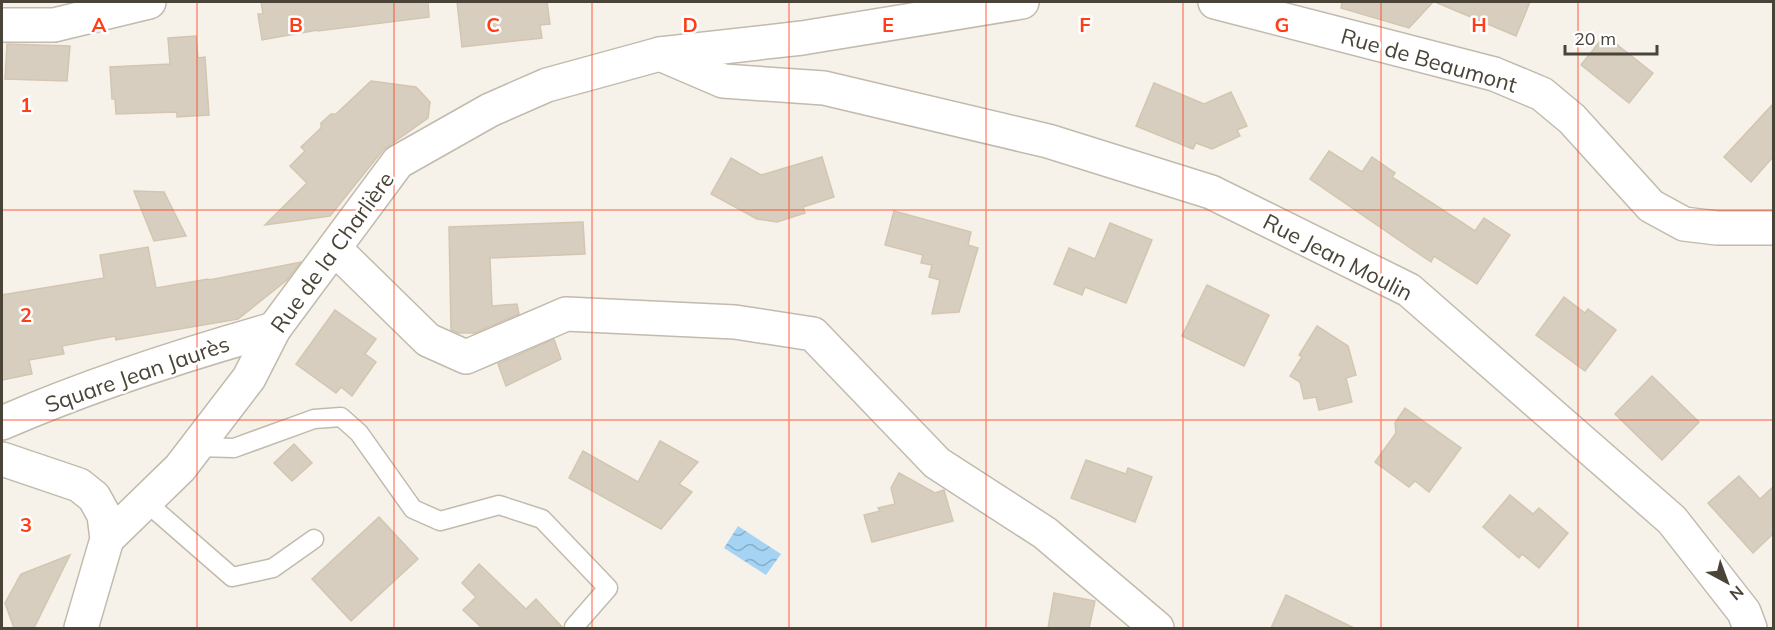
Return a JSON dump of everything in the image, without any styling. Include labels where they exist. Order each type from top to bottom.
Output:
[{"type":"street","points":[[2,25],[54,25],[149,2]]},
{"type":"street","name":"Rue de la Charlière","points":[[107,540],[180,468],[249,378],[274,330],[398,162],[490,110],[547,85],[660,54],[802,38],[957,7],[1022,2]]},
{"type":"street","name":"Rue de Beaumont","points":[[1215,2],[1494,74],[1542,94],[1572,119],[1650,206],[1684,224],[1717,228],[1773,228]]},
{"type":"street","points":[[802,38],[807,71],[824,88]]},
{"type":"street","name":"Rue Jean Moulin","points":[[660,54],[723,81],[824,88],[1048,141],[1212,192],[1409,290],[1672,520],[1751,623]]},
{"type":"street","points":[[335,249],[428,340],[466,357],[566,314],[735,322],[813,334],[937,463],[1045,533],[1157,628]]},
{"type":"street","name":"Square Jean Jaurès","points":[[2,423],[142,371],[216,346],[274,330]]},
{"type":"street","points":[[2,459],[79,485],[94,497],[104,515],[107,540],[81,628]]},
{"type":"lane","points":[[196,447],[234,448],[314,419],[341,417],[359,433],[413,509],[440,521],[499,505],[542,519],[608,588],[574,627]]},
{"type":"lane","points":[[146,502],[232,577],[273,568],[314,539]]},
{"type":"water","points":[[738,526],[781,554],[766,575],[724,548]]},
{"type":"building","points":[[261,2],[428,2],[429,17],[318,30],[262,40],[258,14],[263,14]]},
{"type":"building","points":[[457,2],[547,2],[550,24],[540,25],[542,38],[462,47]]},
{"type":"building","points":[[1342,2],[1433,2],[1409,28],[1341,8]]},
{"type":"building","points":[[1435,2],[1530,2],[1516,36]]},
{"type":"building","points":[[1605,35],[1653,73],[1629,103],[1581,65]]},
{"type":"building","points":[[196,36],[198,58],[205,57],[209,115],[177,117],[177,112],[116,114],[115,99],[112,99],[110,67],[170,64],[168,38]]},
{"type":"building","points":[[7,44],[70,46],[67,81],[5,79]]},
{"type":"building","points":[[371,81],[416,87],[430,102],[428,118],[383,150],[330,216],[265,225],[307,183],[290,166],[305,151],[301,147],[321,128],[321,123],[331,114],[336,114]]},
{"type":"building","points":[[1154,83],[1204,104],[1231,92],[1247,126],[1237,130],[1240,136],[1212,149],[1196,143],[1193,149],[1136,126]]},
{"type":"building","points":[[1773,104],[1773,157],[1751,182],[1724,157]]},
{"type":"building","points":[[1329,151],[1362,172],[1372,157],[1395,173],[1392,177],[1475,231],[1484,218],[1510,235],[1477,284],[1434,256],[1431,262],[1310,179]]},
{"type":"building","points":[[822,157],[834,197],[803,207],[805,213],[777,222],[757,219],[711,194],[731,158],[761,175]]},
{"type":"building","points":[[134,191],[164,192],[186,236],[154,241]]},
{"type":"building","points":[[894,211],[971,232],[968,245],[978,248],[959,312],[932,314],[940,280],[929,277],[932,265],[921,263],[923,255],[885,245]]},
{"type":"building","points":[[583,222],[585,254],[490,258],[492,306],[517,304],[519,314],[475,333],[458,333],[451,330],[449,227]]},
{"type":"building","points":[[1110,223],[1152,240],[1126,303],[1085,287],[1082,295],[1054,284],[1069,248],[1095,259]]},
{"type":"building","points":[[148,247],[156,288],[301,262],[287,280],[238,319],[116,340],[115,336],[62,346],[64,354],[29,360],[32,374],[2,380],[2,295],[104,278],[100,255]]},
{"type":"building","points":[[1207,285],[1269,315],[1244,366],[1182,336]]},
{"type":"building","points":[[1564,297],[1585,313],[1588,309],[1616,330],[1585,371],[1536,335]]},
{"type":"building","points":[[335,310],[376,339],[365,354],[376,362],[352,396],[341,387],[336,393],[296,364]]},
{"type":"building","points":[[1317,326],[1348,346],[1356,375],[1346,378],[1352,402],[1319,410],[1316,397],[1304,399],[1300,382],[1290,376],[1302,357],[1299,355]]},
{"type":"building","points":[[554,339],[561,359],[506,386],[498,364]]},
{"type":"building","points":[[1652,376],[1699,422],[1662,460],[1615,414]]},
{"type":"building","points":[[1405,408],[1461,448],[1429,492],[1415,481],[1409,487],[1375,462],[1396,433],[1395,423]]},
{"type":"building","points":[[660,441],[698,462],[679,484],[692,492],[661,529],[569,478],[583,451],[638,482]]},
{"type":"building","points":[[294,444],[312,463],[292,481],[274,463]]},
{"type":"building","points":[[1086,460],[1126,474],[1128,468],[1152,477],[1135,522],[1071,498]]},
{"type":"building","points":[[899,473],[935,493],[944,490],[953,521],[872,542],[864,515],[880,511],[878,508],[895,504],[891,488]]},
{"type":"building","points":[[1739,476],[1760,499],[1773,487],[1773,534],[1753,553],[1708,503]]},
{"type":"building","points":[[1510,495],[1533,514],[1539,508],[1568,533],[1539,568],[1522,554],[1519,558],[1483,527]]},
{"type":"building","points":[[379,517],[418,559],[351,621],[312,579]]},
{"type":"building","points":[[70,555],[34,628],[14,628],[5,603],[21,574]]},
{"type":"building","points":[[479,564],[526,609],[536,599],[563,628],[482,628],[463,610],[476,597],[462,583]]},
{"type":"building","points":[[1054,593],[1095,601],[1089,628],[1048,628]]},
{"type":"building","points":[[1286,595],[1354,628],[1271,628]]}]
